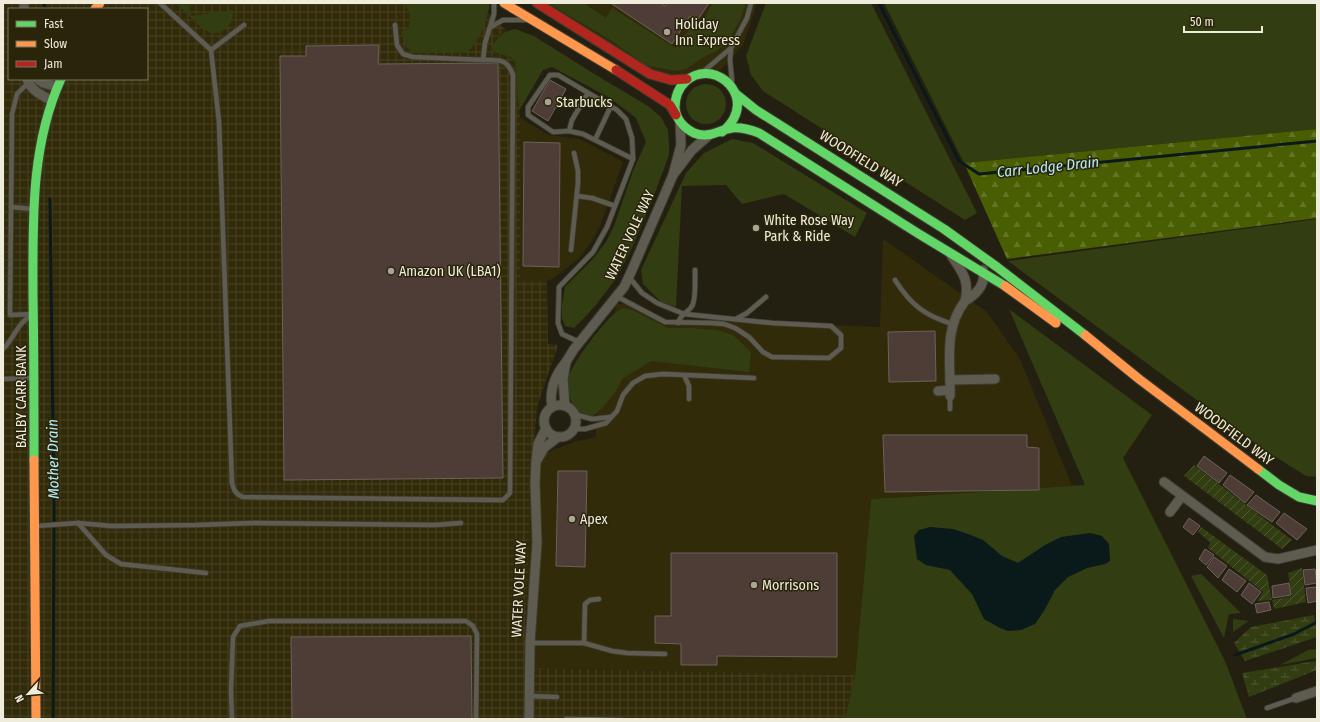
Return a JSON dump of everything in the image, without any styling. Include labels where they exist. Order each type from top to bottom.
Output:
[{"type":"street","points":[[504,3],[670,105],[678,119],[687,129],[696,134],[708,136],[722,132],[731,124],[738,104],[730,84],[718,75],[705,73],[691,77],[678,90],[674,103],[678,119]]},
{"type":"street","points":[[537,3],[650,74],[667,79],[687,80]]},
{"type":"street","points":[[29,80],[37,93],[52,101]]},
{"type":"street","points":[[38,80],[43,83],[59,83]]},
{"type":"street","name":"BALBY CARR BANK","points":[[36,719],[34,209],[42,134],[59,83]]},
{"type":"street","name":"WOODFIELD WAY","points":[[734,92],[756,110],[892,195],[997,266],[1139,379],[1279,485],[1298,497],[1317,501]]},
{"type":"street","name":"WATER VOLE WAY","points":[[552,407],[552,391],[555,379],[579,342],[624,287],[629,277],[673,175],[681,145],[678,119]]},
{"type":"street","name":"WOODFIELD WAY","points":[[722,132],[732,128],[746,128],[759,133],[1005,286],[1089,347],[1139,379]]},
{"type":"street","name":"WATER VOLE WAY","points":[[673,175],[692,150],[708,136]]},
{"type":"street","name":"WOODFIELD WAY","points":[[950,393],[950,337],[952,324],[958,310],[965,301],[979,290],[983,282],[984,273],[979,258],[971,248]]},
{"type":"street","name":"WOODFIELD WAY","points":[[950,253],[965,277],[967,284],[965,301]]},
{"type":"street","name":"WATER VOLE WAY","points":[[565,406],[563,378],[566,362]]},
{"type":"street","points":[[950,380],[996,379]]},
{"type":"street","points":[[938,391],[950,393]]},
{"type":"street","points":[[560,405],[565,406],[574,414],[576,424],[574,429],[566,435],[558,437],[552,435],[546,428],[544,418],[548,410],[552,407],[560,405]]},
{"type":"street","name":"WATER VOLE WAY","points":[[529,719],[530,643],[537,543],[535,483],[536,462],[538,444],[546,428]]},
{"type":"street","name":"WATER VOLE WAY","points":[[536,462],[544,448],[558,437]]},
{"type":"street","points":[[1164,482],[1265,557],[1278,559],[1317,550]]},
{"type":"street","points":[[1170,512],[1182,496]]},
{"type":"street","points":[[1296,698],[1317,691]]},
{"type":"lane","points":[[160,3],[210,50],[219,122],[232,483],[234,491],[237,495],[243,497],[503,500],[510,493],[513,75],[510,67],[501,60],[413,57],[403,54],[397,45],[395,25]]},
{"type":"lane","points":[[483,60],[485,43],[494,14],[494,3]]},
{"type":"lane","points":[[700,74],[731,48],[747,18],[751,3]]},
{"type":"lane","points":[[491,27],[502,20],[519,19],[536,22]]},
{"type":"lane","points":[[210,50],[244,25]]},
{"type":"lane","points":[[731,48],[730,65],[734,92]]},
{"type":"lane","points":[[579,342],[562,334],[558,323],[559,288],[593,252],[607,228],[633,159],[632,138],[626,119],[617,110],[558,75],[550,75],[528,107],[528,116],[553,132],[569,131],[583,134],[633,159]]},
{"type":"lane","points":[[29,80],[17,94],[12,114],[10,315],[34,314]]},
{"type":"lane","points":[[569,131],[572,120],[588,93]]},
{"type":"lane","points":[[595,140],[611,106]]},
{"type":"lane","points":[[571,250],[577,196],[578,171],[574,153]]},
{"type":"lane","points":[[577,196],[592,198],[615,206]]},
{"type":"lane","points":[[11,207],[34,209]]},
{"type":"lane","points":[[678,323],[680,316],[684,314],[694,303],[695,270]]},
{"type":"lane","points":[[616,296],[665,322],[711,323],[730,326],[749,337],[763,352],[772,357],[829,358],[842,348],[841,335],[831,326],[772,323],[684,314],[657,303],[642,293],[629,277]]},
{"type":"lane","points":[[895,280],[903,293],[913,304],[925,313],[952,324]]},
{"type":"lane","points":[[736,319],[747,313],[766,297]]},
{"type":"lane","points":[[3,349],[24,320],[34,314]]},
{"type":"lane","points":[[574,429],[594,428],[606,423],[617,411],[623,395],[633,383],[645,376],[663,374],[754,378]]},
{"type":"lane","points":[[684,375],[689,386],[689,399]]},
{"type":"lane","points":[[3,379],[35,378]]},
{"type":"lane","points":[[950,393],[950,409]]},
{"type":"lane","points":[[574,414],[592,419],[611,417]]},
{"type":"lane","points":[[36,526],[78,523],[112,526],[254,523],[435,525],[461,523]]},
{"type":"lane","points":[[78,523],[106,555],[121,564],[206,572]]},
{"type":"lane","points":[[584,643],[585,604],[590,600],[599,599]]},
{"type":"lane","points":[[232,719],[231,690],[233,637],[240,626],[269,620],[466,621],[473,626],[477,634],[476,719]]},
{"type":"lane","points":[[530,643],[584,643],[627,654],[664,654]]},
{"type":"lane","points":[[529,696],[557,696]]},
{"type":"lane","points":[[1267,708],[1296,698]]},
{"type":"shaded area","points":[[3,3],[478,3],[507,31],[500,35],[491,48],[493,52],[510,57],[515,61],[520,118],[520,281],[547,281],[548,344],[558,345],[537,407],[533,458],[524,668],[855,675],[845,719],[3,719]]},
{"type":"shaded area","points":[[545,3],[757,3],[743,45],[721,70],[669,76],[649,70]]},
{"type":"shaded area","points":[[520,118],[549,135],[580,139],[623,162],[600,226],[589,245],[578,259],[554,278],[547,281],[520,281]]},
{"type":"shaded area","points":[[883,239],[987,312],[1020,359],[1072,486],[871,499],[855,675],[524,668],[533,458],[574,442],[596,437],[596,418],[616,304],[635,303],[663,319],[880,327]]},
{"type":"shaded area","points":[[930,527],[953,529],[983,540],[1002,556],[1018,563],[1045,545],[1061,537],[1090,533],[1102,536],[1109,544],[1110,561],[1105,564],[1087,568],[1068,577],[1055,590],[1035,624],[1021,630],[1008,631],[984,619],[972,594],[950,570],[926,565],[917,559],[914,536],[919,530]]},
{"type":"green space","points":[[176,3],[189,3],[191,16],[233,10],[233,15],[231,22],[224,30],[217,33],[210,33],[199,25]]},
{"type":"green space","points":[[404,3],[490,4],[482,31],[476,43],[466,53],[413,52],[405,46],[401,32],[409,28],[410,14]]},
{"type":"green space","points":[[548,3],[584,3],[606,18],[612,8],[675,48],[695,22],[700,25],[713,3],[746,3],[741,18],[729,40],[717,51],[702,58],[686,69],[675,71],[645,65],[612,41]]},
{"type":"green space","points":[[766,3],[871,3],[977,213],[965,220],[763,91],[751,75],[746,56]]},
{"type":"green space","points":[[884,3],[1317,3],[1317,129],[964,163]]},
{"type":"green space","points":[[515,29],[534,36],[648,106],[661,117],[668,130],[669,155],[632,248],[617,277],[596,305],[574,328],[565,326],[562,318],[562,305],[565,287],[592,260],[606,242],[614,226],[633,171],[646,142],[636,118],[610,98],[552,67],[543,70],[519,111],[515,61],[510,57],[493,52],[491,48],[501,35]]},
{"type":"green space","points":[[706,84],[714,86],[720,90],[724,96],[726,104],[724,112],[720,118],[714,122],[706,124],[698,122],[692,118],[688,112],[686,104],[688,96],[692,90],[698,86]]},
{"type":"green space","points":[[1317,129],[1317,218],[1007,259],[964,163]]},
{"type":"green space","points":[[732,139],[753,143],[867,213],[855,237],[784,194],[742,204],[726,185],[682,186],[676,307],[661,302],[643,284],[641,270],[686,173],[704,153]]},
{"type":"green space","points":[[1317,219],[1317,477],[1306,476],[1266,451],[1008,261]]},
{"type":"green space","points":[[623,308],[632,310],[668,328],[717,330],[733,335],[751,352],[749,372],[651,361],[622,379],[616,391],[603,407],[592,417],[579,412],[575,409],[568,392],[567,383],[569,376],[579,356],[595,335],[616,312]]},
{"type":"green space","points":[[1009,309],[1152,415],[1123,458],[1225,661],[1247,719],[845,719],[855,675],[871,499],[1085,485]]},
{"type":"green space","points":[[1194,465],[1292,540],[1282,549],[1184,476]]},
{"type":"green space","points":[[1201,527],[1267,575],[1272,600],[1257,601],[1263,592],[1208,548],[1210,542],[1198,532]]},
{"type":"green space","points":[[1302,568],[1306,602],[1274,609],[1272,600],[1292,596],[1288,573]]},
{"type":"green space","points":[[1201,574],[1241,613],[1229,614],[1224,638],[1191,576]]},
{"type":"green space","points":[[1314,615],[1317,637],[1245,661],[1234,643],[1251,627]]},
{"type":"green space","points":[[1233,619],[1249,621],[1233,632]]},
{"type":"green space","points":[[1317,649],[1317,658],[1280,665],[1308,650]]},
{"type":"green space","points":[[1316,661],[1317,670],[1249,697],[1242,673]]},
{"type":"building","name":"Holiday Inn Express","points":[[661,3],[665,6],[667,3],[709,3],[697,21],[690,16],[672,44],[612,4]]},
{"type":"building","name":"Amazon UK (LBA1)","points":[[379,45],[378,64],[498,63],[503,478],[284,480],[280,56],[306,56],[306,46]]},
{"type":"building","name":"Starbucks","points":[[550,80],[566,89],[548,121],[532,111]]},
{"type":"building","points":[[524,142],[560,143],[559,267],[523,266]]},
{"type":"building","points":[[935,331],[936,381],[889,382],[888,332]]},
{"type":"building","points":[[883,435],[1027,435],[1027,447],[1039,448],[1039,490],[885,492]]},
{"type":"building","points":[[1204,456],[1227,473],[1219,483],[1197,466]]},
{"type":"building","name":"Apex","points":[[558,471],[587,471],[585,567],[556,566]]},
{"type":"building","points":[[1230,475],[1254,492],[1245,503],[1223,485]]},
{"type":"building","points":[[1256,495],[1280,512],[1272,522],[1247,505]]},
{"type":"building","points":[[1284,513],[1307,529],[1297,540],[1276,523]]},
{"type":"building","points":[[1189,518],[1200,526],[1193,535],[1183,527]]},
{"type":"building","points":[[1205,549],[1214,555],[1206,565],[1199,559]]},
{"type":"building","name":"Morrisons","points":[[671,553],[837,553],[837,657],[717,656],[717,665],[681,665],[681,644],[655,643],[655,616],[671,616]]},
{"type":"building","points":[[1214,557],[1227,566],[1218,578],[1207,567]]},
{"type":"building","points":[[1229,569],[1246,581],[1237,592],[1222,580]]},
{"type":"building","points":[[1315,569],[1317,583],[1305,585],[1303,570]]},
{"type":"building","points":[[1249,583],[1261,592],[1252,604],[1241,595]]},
{"type":"building","points":[[1289,583],[1291,595],[1273,598],[1272,586]]},
{"type":"building","points":[[1317,587],[1317,601],[1308,603],[1306,588]]},
{"type":"building","points":[[1269,602],[1271,610],[1257,613],[1255,604]]},
{"type":"building","points":[[471,636],[472,719],[292,719],[291,637]]},
{"type":"building","points":[[565,717],[653,719],[565,719]]},
{"type":"waterway","name":"Mother Drain","points":[[44,3],[45,8]]},
{"type":"waterway","name":"Carr Lodge Drain","points":[[879,3],[959,161],[979,174],[1317,141]]},
{"type":"waterway","name":"Mother Drain","points":[[50,199],[54,514],[53,719]]},
{"type":"waterway","points":[[1235,655],[1294,634],[1317,622]]},
{"type":"traffic: fast","points":[[722,132],[724,130],[726,129],[732,122],[737,107],[736,97],[732,88],[725,80],[716,75],[706,73],[696,75],[686,81],[681,87],[676,96],[675,104],[679,119],[690,131],[699,135],[709,135],[723,130],[727,129],[732,128],[735,128],[746,129],[759,133],[919,234],[1005,286]]},
{"type":"traffic: fast","points":[[34,460],[33,241],[35,186],[44,131],[51,105],[61,80]]},
{"type":"traffic: fast","points":[[736,94],[756,110],[944,229],[997,267],[1085,335]]},
{"type":"traffic: fast","points":[[1258,469],[1279,485],[1299,497],[1317,501]]},
{"type":"traffic: slow","points":[[96,8],[100,3]]},
{"type":"traffic: slow","points":[[504,3],[616,70]]},
{"type":"traffic: slow","points":[[1005,286],[1056,323]]},
{"type":"traffic: slow","points":[[1085,335],[1139,379],[1258,469]]},
{"type":"traffic: slow","points":[[34,460],[36,719]]},
{"type":"traffic: jam","points":[[537,3],[650,74],[671,80],[687,79]]},
{"type":"traffic: jam","points":[[616,70],[670,105],[676,115]]},
{"type":"place","name":"Holiday Inn Express","points":[[667,32]]},
{"type":"place","name":"Starbucks","points":[[548,102]]},
{"type":"place","name":"White Rose Way Park & Ride","points":[[756,228]]},
{"type":"place","name":"Amazon UK (LBA1)","points":[[391,271]]},
{"type":"place","name":"Apex","points":[[572,519]]},
{"type":"place","name":"Morrisons","points":[[754,585]]}]
